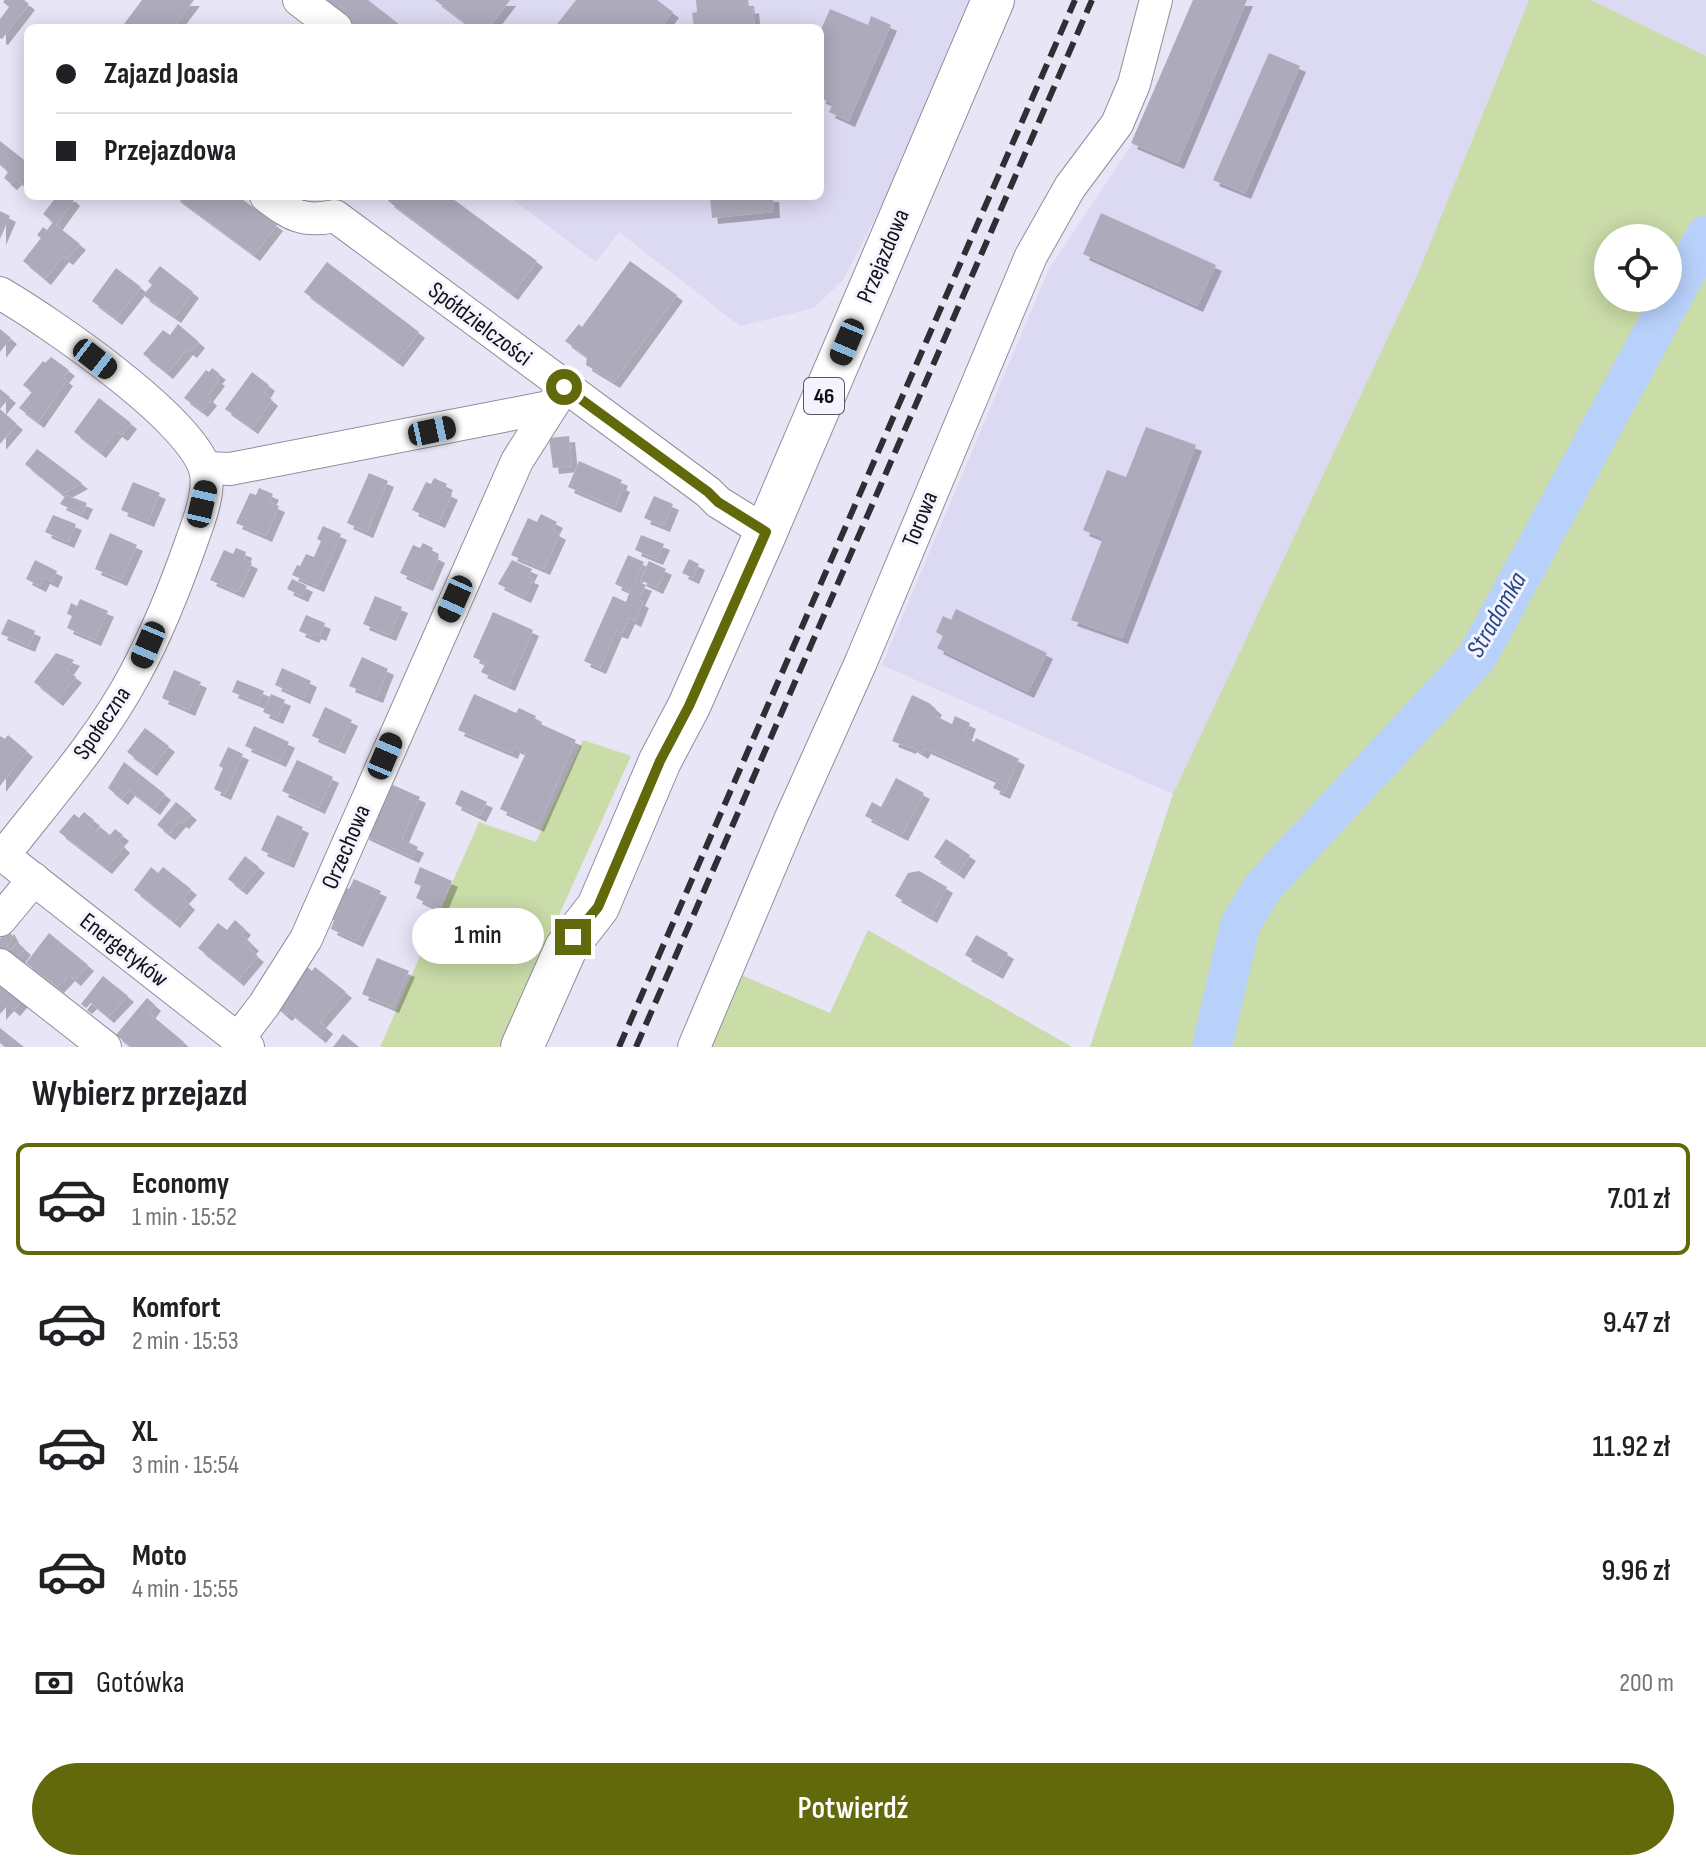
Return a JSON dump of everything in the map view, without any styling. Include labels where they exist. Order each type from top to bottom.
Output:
[{"type":"main road","name":"Przejazdowa","points":[[549,1047],[592,948],[598,907],[660,761],[689,706],[766,532],[993,0]]},
{"type":"main road","name":"Przejazdowa","points":[[522,1047],[566,948],[598,907]]},
{"type":"street","points":[[299,0],[331,24]]},
{"type":"street","name":"Torowa","points":[[694,1047],[861,662],[1031,256],[1070,187],[1117,124],[1134,84],[1156,0]]},
{"type":"street","name":"Spółdzielczości","points":[[272,200],[299,218],[316,220],[338,206],[557,397],[766,532]]},
{"type":"street","points":[[0,293],[41,317],[165,414],[205,468],[230,469],[557,397]]},
{"type":"street","name":"Orzechowa","points":[[243,1043],[306,939],[511,475],[557,397]]},
{"type":"street","name":"Społeczna","points":[[2,854],[81,756],[135,673],[198,524],[206,485],[205,468]]},
{"type":"street","name":"Energetyków","points":[[2,854],[243,1043]]},
{"type":"street","points":[[0,920],[34,879]]},
{"type":"street","points":[[0,965],[105,1047]]},
{"type":"shaded area","points":[[299,0],[989,0],[843,280],[814,308],[740,326],[619,232],[596,262],[513,200],[824,200],[824,24],[331,24]]},
{"type":"shaded area","points":[[1195,0],[1529,0],[1419,271],[1173,794],[882,665],[1049,269],[1133,143]]},
{"type":"shaded area","points":[[1591,0],[1706,0],[1706,56]]},
{"type":"green space","points":[[1529,0],[1591,0],[1706,56],[1706,1047],[1090,1047],[1173,794],[1419,271]]},
{"type":"green space","points":[[583,740],[631,756],[499,1047],[380,1047],[479,822],[536,842]]},
{"type":"green space","points":[[868,930],[1072,1047],[694,1047],[727,969],[830,1013]]},
{"type":"building","points":[[24,0],[29,4],[2,39],[0,19],[9,7],[3,2]]},
{"type":"building","points":[[142,0],[194,0],[176,24],[124,24]]},
{"type":"building","points":[[316,0],[368,0],[399,24],[347,24]]},
{"type":"building","points":[[435,0],[510,0],[492,24],[467,24]]},
{"type":"building","points":[[576,0],[657,0],[673,12],[664,24],[557,24]]},
{"type":"building","points":[[696,0],[748,0],[749,8],[753,7],[755,24],[693,24],[692,13],[697,12]]},
{"type":"building","points":[[1193,0],[1247,0],[1178,163],[1131,143]]},
{"type":"building","points":[[830,9],[868,25],[871,16],[891,25],[849,121],[829,112],[833,103],[824,100],[823,24]]},
{"type":"building","points":[[1269,53],[1300,66],[1245,193],[1213,180]]},
{"type":"building","points":[[0,141],[24,160],[24,186],[16,179],[11,184],[4,178],[8,172],[0,165]]},
{"type":"building","points":[[54,200],[74,200],[56,225],[80,244],[67,259],[63,256],[45,279],[23,261],[41,238],[37,235],[43,227],[47,230],[53,222],[43,214]]},
{"type":"building","points":[[179,200],[243,200],[277,225],[254,255]]},
{"type":"building","points":[[454,200],[537,261],[512,294],[388,201]]},
{"type":"building","points":[[710,200],[773,200],[774,212],[712,218]]},
{"type":"building","points":[[0,211],[10,216],[0,239]]},
{"type":"building","points":[[1101,213],[1216,265],[1197,306],[1083,254]]},
{"type":"building","points":[[630,261],[677,295],[614,382],[586,365],[587,357],[565,341],[579,324],[582,327]]},
{"type":"building","points":[[327,262],[419,332],[397,361],[304,292]]},
{"type":"building","points":[[160,266],[193,292],[175,317],[143,295],[152,285],[148,281]]},
{"type":"building","points":[[116,268],[141,287],[116,319],[92,301]]},
{"type":"building","points":[[178,324],[199,342],[191,352],[187,349],[167,373],[143,354],[163,330],[170,335]]},
{"type":"building","points":[[0,329],[11,338],[0,352]]},
{"type":"building","points":[[51,357],[69,370],[63,377],[67,380],[38,422],[19,408],[32,392],[23,385],[43,361],[45,363]]},
{"type":"building","points":[[212,368],[220,374],[216,378],[219,380],[207,396],[211,400],[202,411],[184,398],[206,370],[209,372]]},
{"type":"building","points":[[252,372],[269,385],[264,393],[272,400],[252,428],[225,409]]},
{"type":"building","points":[[0,389],[10,397],[0,409]]},
{"type":"building","points":[[99,398],[131,423],[122,435],[116,431],[100,452],[74,432]]},
{"type":"building","points":[[0,409],[17,424],[0,444]]},
{"type":"building","points":[[1146,427],[1196,445],[1122,638],[1071,620],[1103,538],[1083,530],[1107,470],[1126,477]]},
{"type":"building","points":[[569,436],[572,466],[553,468],[549,438]]},
{"type":"building","points":[[37,449],[82,483],[62,494],[25,464]]},
{"type":"building","points":[[579,461],[622,480],[620,484],[624,486],[615,507],[568,487]]},
{"type":"building","points":[[369,473],[388,481],[367,532],[347,523]]},
{"type":"building","points":[[434,478],[447,484],[444,490],[452,494],[439,522],[412,510],[426,482],[431,484]]},
{"type":"building","points":[[133,482],[160,493],[148,521],[121,510]]},
{"type":"building","points":[[259,488],[273,494],[269,502],[279,506],[266,536],[236,523],[250,493],[256,495]]},
{"type":"building","points":[[66,495],[87,503],[82,514],[60,504]]},
{"type":"building","points":[[654,496],[673,504],[664,526],[644,518]]},
{"type":"building","points":[[541,514],[557,522],[553,530],[560,534],[544,569],[511,555],[528,518],[537,522]]},
{"type":"building","points":[[53,515],[76,524],[68,542],[45,532]]},
{"type":"building","points":[[323,526],[341,534],[318,586],[292,575],[306,554],[314,557]]},
{"type":"building","points":[[110,533],[137,545],[121,580],[95,569]]},
{"type":"building","points":[[641,535],[664,544],[657,559],[635,550]]},
{"type":"building","points":[[423,543],[433,548],[431,553],[439,557],[427,585],[400,573],[413,545],[420,548]]},
{"type":"building","points":[[236,548],[246,552],[244,559],[252,563],[238,592],[210,580],[224,550],[233,554]]},
{"type":"building","points":[[628,555],[644,562],[635,581],[646,585],[639,600],[643,602],[635,621],[629,618],[622,633],[616,631],[600,668],[584,661],[613,596],[626,602],[630,591],[615,584]]},
{"type":"building","points":[[689,559],[699,564],[693,578],[682,573]]},
{"type":"building","points":[[35,560],[57,571],[52,582],[44,578],[40,586],[26,579]]},
{"type":"building","points":[[512,560],[532,569],[528,577],[533,579],[525,597],[498,584]]},
{"type":"building","points":[[649,561],[666,569],[657,588],[640,580]]},
{"type":"building","points":[[292,579],[307,586],[302,596],[287,589]]},
{"type":"building","points":[[375,596],[402,607],[390,635],[363,624]]},
{"type":"building","points":[[80,599],[108,611],[95,640],[67,628],[72,616],[67,614],[71,603],[77,606]]},
{"type":"building","points":[[956,609],[1047,653],[1028,692],[937,648],[943,636],[936,632],[943,616],[951,620]]},
{"type":"building","points":[[493,612],[533,630],[509,685],[481,672],[486,663],[473,657]]},
{"type":"building","points":[[306,615],[325,623],[320,635],[315,633],[313,637],[299,631]]},
{"type":"building","points":[[8,619],[35,631],[29,646],[1,634]]},
{"type":"building","points":[[56,653],[74,660],[67,670],[76,677],[57,700],[34,682]]},
{"type":"building","points":[[362,657],[388,669],[377,697],[349,686]]},
{"type":"building","points":[[282,668],[311,681],[304,698],[275,685]]},
{"type":"building","points":[[174,670],[201,682],[189,710],[162,698]]},
{"type":"building","points":[[237,680],[264,691],[259,703],[232,692]]},
{"type":"building","points":[[271,694],[285,700],[277,718],[263,712]]},
{"type":"building","points":[[474,694],[516,713],[519,708],[536,716],[534,721],[576,740],[538,826],[500,809],[526,753],[514,747],[512,753],[458,730]]},
{"type":"building","points":[[912,695],[936,709],[933,715],[952,724],[955,716],[970,723],[965,737],[974,742],[976,738],[1019,759],[1004,793],[993,788],[997,780],[925,748],[922,753],[911,746],[892,741]]},
{"type":"building","points":[[325,707],[352,720],[339,748],[312,736]]},
{"type":"building","points":[[254,726],[289,742],[280,761],[245,746]]},
{"type":"building","points":[[145,728],[169,746],[151,770],[127,752]]},
{"type":"building","points":[[8,735],[27,751],[0,786],[0,736],[5,739]]},
{"type":"building","points":[[228,747],[243,754],[225,794],[214,789],[223,768],[219,766]]},
{"type":"building","points":[[297,760],[333,777],[319,808],[282,791]]},
{"type":"building","points":[[124,762],[165,794],[154,809],[129,790],[122,799],[108,788]]},
{"type":"building","points":[[896,778],[924,793],[902,835],[865,816],[872,802],[881,807]]},
{"type":"building","points":[[384,781],[420,797],[402,839],[418,847],[413,857],[363,834]]},
{"type":"building","points":[[461,790],[487,802],[480,816],[455,804]]},
{"type":"building","points":[[176,802],[191,814],[169,834],[157,825]]},
{"type":"building","points":[[84,812],[94,820],[89,826],[96,831],[100,827],[110,835],[115,829],[123,835],[118,841],[124,847],[106,868],[59,832],[74,814],[79,818]]},
{"type":"building","points":[[277,815],[303,827],[288,862],[261,850]]},
{"type":"building","points":[[946,839],[970,855],[958,873],[934,857]]},
{"type":"building","points":[[245,856],[259,867],[241,889],[228,879]]},
{"type":"building","points":[[151,867],[158,873],[163,867],[191,889],[183,898],[189,904],[174,922],[134,890]]},
{"type":"building","points":[[420,867],[452,881],[440,909],[416,898],[421,886],[414,883]]},
{"type":"building","points":[[919,871],[947,887],[931,917],[895,896],[908,873]]},
{"type":"building","points":[[354,879],[381,891],[357,941],[331,929],[334,920],[328,917],[342,886],[349,889]]},
{"type":"building","points":[[235,920],[245,929],[241,934],[253,945],[249,949],[258,956],[238,980],[198,948],[218,923],[227,930]]},
{"type":"building","points":[[8,928],[13,937],[7,946],[11,950],[17,942],[25,949],[11,968],[0,959],[0,939]]},
{"type":"building","points":[[49,933],[88,965],[75,980],[69,975],[58,987],[26,963]]},
{"type":"building","points":[[976,935],[1008,953],[997,973],[965,955]]},
{"type":"building","points":[[377,958],[409,971],[393,1007],[362,994]]},
{"type":"building","points":[[306,966],[312,971],[315,967],[346,992],[320,1022],[327,1028],[320,1037],[289,1012],[286,1015],[274,1005]]},
{"type":"building","points":[[103,976],[128,996],[108,1017],[91,1003],[86,1008],[81,1004]]},
{"type":"building","points":[[0,983],[22,1001],[14,1010],[8,1005],[0,1014]]},
{"type":"building","points":[[147,998],[155,1005],[149,1013],[184,1042],[181,1047],[131,1047],[116,1035]]},
{"type":"building","points":[[0,1028],[24,1047],[5,1047],[0,1043]]},
{"type":"building","points":[[343,1034],[359,1047],[333,1047]]},
{"type":"waterway","name":"Stradomka","points":[[1212,1047],[1240,925],[1263,887],[1477,657],[1706,235]]},
{"type":"railway","points":[[619,1047],[1075,0]]},
{"type":"railway","points":[[636,1047],[1092,0]]},
{"type":"route","points":[[564,387],[718,502],[766,532],[689,706],[660,761],[598,907],[573,937]]}]
